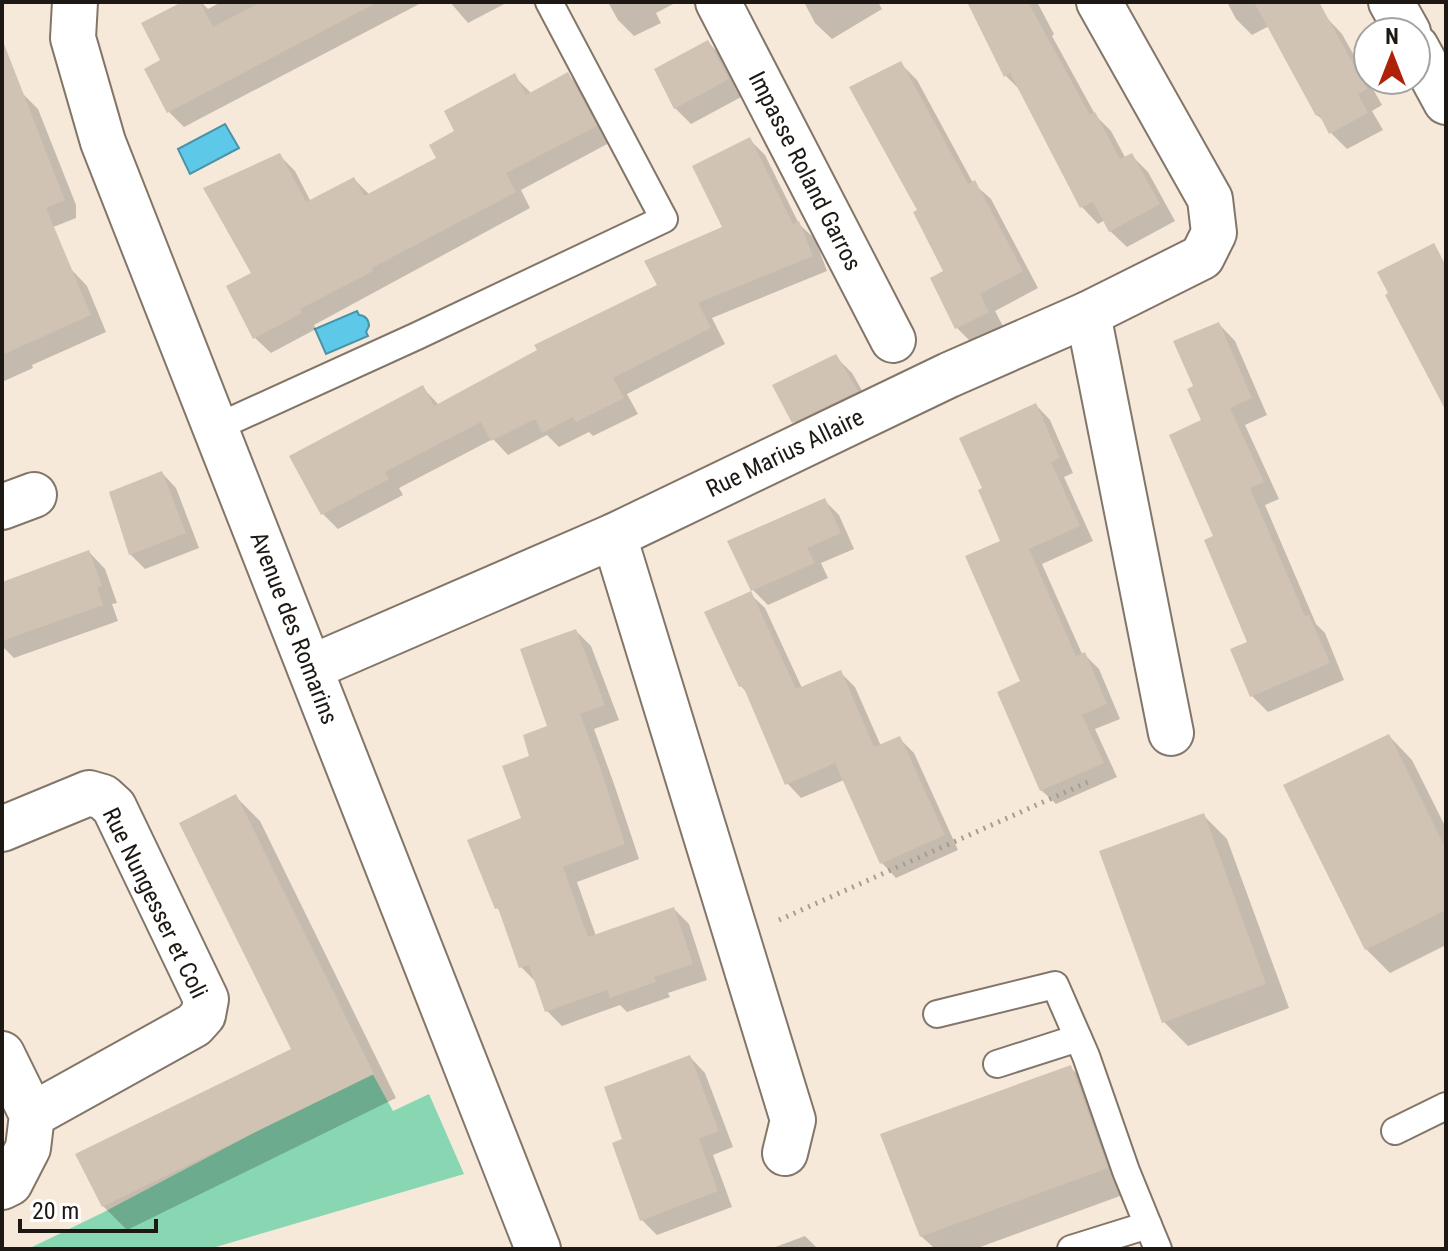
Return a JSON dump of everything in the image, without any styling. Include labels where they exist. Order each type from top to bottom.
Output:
[{"type":"street","name":"Avenue des Romarins","points":[[75,2],[73,38],[103,142],[538,1249]]},
{"type":"street","name":"Impasse Roland Garros","points":[[718,2],[893,340]]},
{"type":"street","name":"Rue Marius Allaire","points":[[310,668],[614,536],[949,375],[1088,314],[1202,257],[1214,233],[1210,199],[1099,2]]},
{"type":"street","points":[[1432,76],[1446,102]]},
{"type":"street","points":[[1088,314],[1171,733]]},
{"type":"street","points":[[614,536],[793,1120],[785,1153]]},
{"type":"street","name":"Rue Nungesser et Coli","points":[[2,829],[89,793],[103,797],[114,807],[206,999],[203,1015],[194,1025],[32,1115]]},
{"type":"street","points":[[2,1054],[32,1115],[28,1148],[10,1183],[2,1187]]},
{"type":"lane","points":[[215,428],[664,219],[549,2]]},
{"type":"lane","points":[[937,1014],[1055,985],[1153,1237],[1071,1249]]},
{"type":"lane","points":[[997,1064],[1078,1038]]},
{"type":"lane","points":[[1395,1131],[1446,1106]]},
{"type":"path","points":[[737,934],[791,916],[1088,782]]},
{"type":"green space","points":[[371,1071],[393,1111],[429,1094],[464,1174],[209,1249],[28,1249],[102,1213]]},
{"type":"water","points":[[225,124],[239,148],[190,174],[178,149]]},
{"type":"water","points":[[357,311],[368,322],[368,336],[326,354],[315,329]]},
{"type":"building","points":[[182,2],[200,2],[213,27],[261,2],[378,2],[167,113],[144,69],[160,60],[141,23]]},
{"type":"building","points":[[967,2],[1028,2],[1090,115],[1095,112],[1120,159],[1132,153],[1160,204],[1109,232],[1093,202],[1080,208],[1010,73],[1004,77]]},
{"type":"building","points":[[1254,2],[1319,2],[1352,62],[1352,96],[1359,96],[1368,113],[1329,134],[1319,114],[1316,116]]},
{"type":"building","points":[[708,40],[729,79],[674,109],[654,69]]},
{"type":"building","points":[[2,45],[65,200],[46,208],[91,315],[2,355]]},
{"type":"building","points":[[901,61],[968,184],[975,180],[1023,271],[980,294],[989,312],[955,329],[930,278],[943,271],[913,212],[917,210],[849,87]]},
{"type":"building","points":[[568,72],[597,126],[506,173],[516,192],[372,268],[373,271],[300,309],[302,313],[253,339],[226,286],[251,273],[203,188],[280,153],[306,202],[354,177],[364,196],[436,158],[429,145],[454,131],[444,111],[515,73],[526,95]]},
{"type":"building","points":[[750,137],[793,224],[799,221],[813,256],[698,303],[711,328],[613,378],[624,398],[576,422],[573,417],[542,433],[535,419],[491,441],[481,422],[385,472],[389,479],[321,515],[289,456],[423,385],[434,406],[537,350],[534,345],[657,285],[644,261],[722,227],[692,166]]},
{"type":"building","points":[[1434,243],[1446,266],[1446,411],[1385,295],[1388,293],[1377,272]]},
{"type":"building","points":[[1219,322],[1252,398],[1230,408],[1264,482],[1250,488],[1305,616],[1309,615],[1330,663],[1250,697],[1230,649],[1247,642],[1204,540],[1213,536],[1169,435],[1201,420],[1187,389],[1193,386],[1173,341]]},
{"type":"building","points":[[836,354],[858,391],[792,423],[772,385]]},
{"type":"building","points":[[1036,403],[1060,458],[1051,462],[1080,526],[1029,549],[1076,656],[1085,652],[1107,704],[1082,715],[1104,763],[1040,791],[997,692],[1020,681],[965,556],[1000,541],[978,490],[982,488],[959,438]]},
{"type":"building","points":[[162,471],[186,533],[129,555],[109,492]]},
{"type":"building","points":[[825,498],[841,533],[807,548],[815,563],[751,591],[727,541]]},
{"type":"building","points":[[89,550],[102,586],[97,588],[103,605],[2,641],[2,582]]},
{"type":"building","points":[[751,591],[796,689],[841,670],[874,747],[900,736],[945,835],[880,864],[835,763],[785,785],[743,686],[739,687],[704,612]]},
{"type":"building","points":[[576,629],[605,705],[580,714],[625,844],[563,867],[588,937],[674,907],[693,964],[654,977],[656,982],[610,998],[607,990],[545,1012],[529,965],[519,968],[498,908],[495,909],[467,840],[521,818],[502,766],[529,756],[523,735],[547,726],[520,649]]},
{"type":"building","points":[[1389,734],[1446,849],[1446,910],[1365,950],[1283,785]]},
{"type":"building","points":[[236,794],[374,1074],[102,1207],[75,1154],[291,1049],[179,823]]},
{"type":"building","points":[[1204,813],[1266,984],[1162,1023],[1099,851]]},
{"type":"building","points":[[690,1055],[719,1131],[699,1139],[718,1191],[640,1221],[612,1143],[622,1139],[604,1087]]},
{"type":"building","points":[[1071,1065],[1108,1168],[920,1237],[880,1134]]}]
